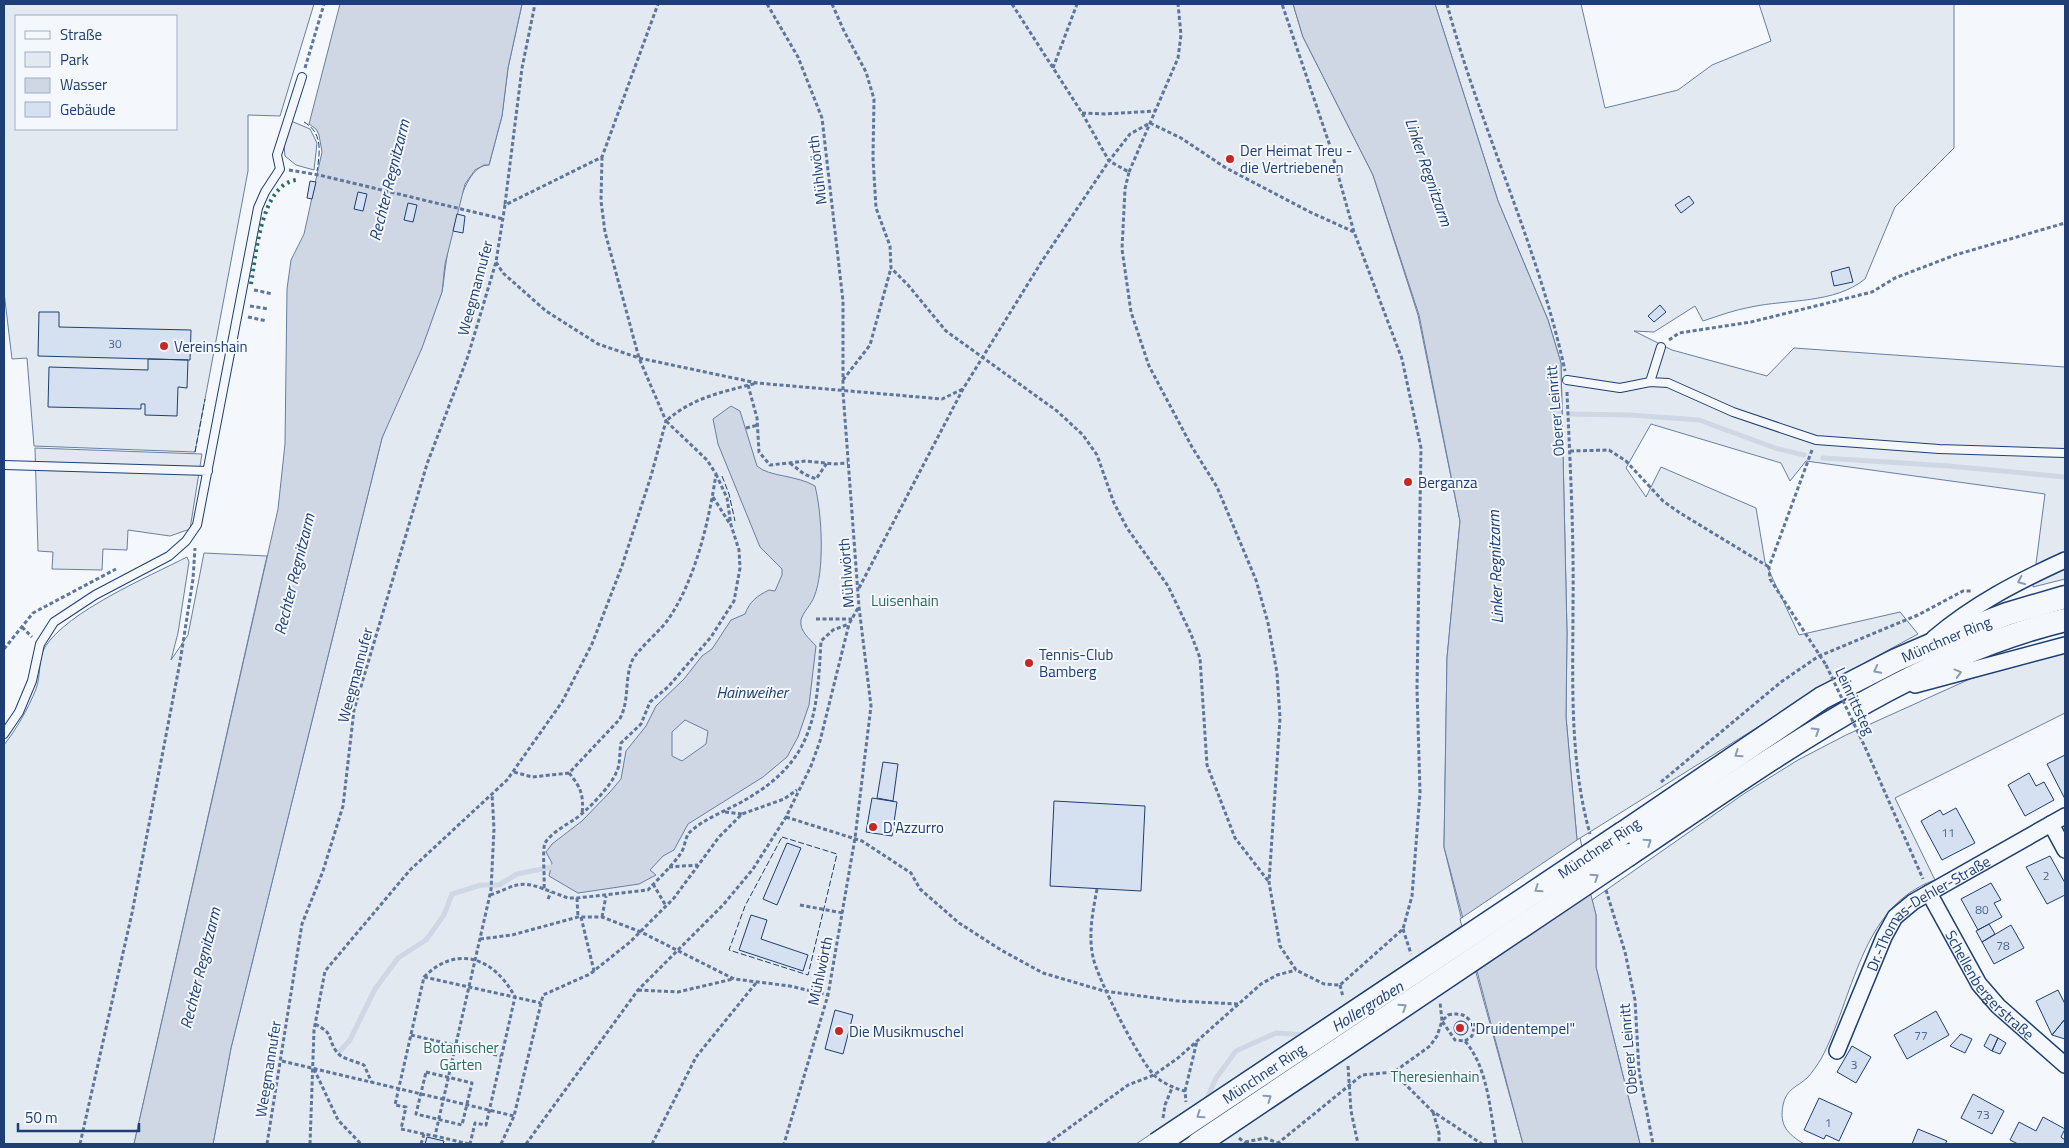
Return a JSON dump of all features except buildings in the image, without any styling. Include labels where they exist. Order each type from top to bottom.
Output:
[{"type":"main road","name":"Münchner Ring","points":[[1160,1135],[1623,833],[1822,698],[1920,649],[2007,614],[2065,597]]},
{"type":"main road","name":"Münchner Ring","points":[[1198,1144],[1775,757],[1878,695],[1973,650],[2065,620]]},
{"type":"street","points":[[1920,649],[1962,614],[2003,589],[2065,560]]},
{"type":"street","points":[[1878,695],[2065,645]]},
{"type":"street","name":"Dr.-Thomas-Dehler-Straße","points":[[1837,1051],[1884,937],[1895,917],[1913,902],[2065,816]]},
{"type":"street","points":[[2051,824],[2065,850]]},
{"type":"street","name":"Schellenbergerstraße","points":[[1929,893],[1979,984],[1998,1006],[2065,1065]]},
{"type":"lane","points":[[4,734],[20,712],[32,681],[40,644],[54,622],[95,595],[169,556],[186,541],[197,525],[258,208],[265,192],[280,169],[277,156],[302,77]]},
{"type":"lane","points":[[1650,382],[1661,347]]},
{"type":"lane","points":[[1567,380],[1620,388],[1650,382],[1668,383],[1733,412],[1816,440],[1939,449],[2065,453]]},
{"type":"lane","points":[[4,465],[208,471]]},
{"type":"path","points":[[302,77],[324,4]]},
{"type":"path","name":"Weegmannufer","points":[[267,1144],[282,1060],[293,972],[302,924],[323,871],[343,806],[354,710],[427,464],[468,356],[496,262],[522,68],[535,4]]},
{"type":"path","points":[[544,889],[546,873],[543,851],[546,842],[581,814],[616,774],[621,743],[641,724],[650,702],[668,686],[711,637],[734,601],[740,568],[739,550],[731,525],[726,498],[716,474],[707,460],[666,420],[639,358],[605,232],[601,201],[602,157],[658,4]]},
{"type":"path","name":"Mühlwörth","points":[[767,4],[798,57],[822,118],[843,301],[843,392],[859,607],[871,706],[855,838],[828,995],[784,1144]]},
{"type":"path","points":[[832,4],[866,72],[874,99],[873,158],[876,208],[890,246],[891,268],[870,345],[843,380]]},
{"type":"path","points":[[1012,4],[1082,113],[1109,161],[1129,172]]},
{"type":"path","points":[[1053,69],[1077,4]]},
{"type":"path","points":[[1178,4],[1181,35],[1178,58],[1129,172],[1125,189],[1122,249],[1132,312],[1149,366],[1192,447],[1217,487],[1256,580],[1268,623],[1277,673],[1280,718],[1269,882],[1280,946],[1296,970],[1324,984],[1340,986],[1403,929],[1412,896],[1420,794],[1417,689],[1421,448],[1402,360],[1354,232],[1330,146],[1282,4]]},
{"type":"path","name":"Oberer Leinritt","points":[[1447,4],[1462,60],[1552,319],[1567,380],[1574,603],[1572,677],[1582,804]]},
{"type":"path","points":[[1082,113],[1113,114],[1156,111]]},
{"type":"path","points":[[1150,123],[1181,138],[1226,168],[1310,212],[1354,232]]},
{"type":"path","points":[[859,590],[963,388],[1042,261],[1109,161],[1130,134],[1150,123]]},
{"type":"path","points":[[505,205],[602,157]]},
{"type":"path","points":[[280,169],[312,173],[503,219]]},
{"type":"path","points":[[1661,347],[1680,333],[1751,322],[1872,292],[1895,278],[1955,255],[2065,223]]},
{"type":"path","points":[[496,262],[522,291],[572,330],[598,344],[639,358],[757,383]]},
{"type":"path","points":[[891,268],[908,284],[946,331],[1057,411],[1083,435],[1097,455],[1114,503],[1127,528],[1168,586],[1191,634],[1200,658],[1207,765],[1235,838],[1269,882]]},
{"type":"path","points":[[243,288],[273,294]]},
{"type":"path","points":[[240,304],[269,309]]},
{"type":"path","points":[[238,315],[267,320]]},
{"type":"path","points":[[310,1144],[315,1024],[325,971],[410,870],[514,772],[562,702],[592,644],[622,566],[666,420],[682,406],[706,396],[757,383],[771,382],[843,392],[868,391],[942,398],[963,388]]},
{"type":"path","points":[[748,385],[755,405],[759,452],[764,460],[773,465],[806,461],[848,464]]},
{"type":"path","points":[[746,428],[758,425]]},
{"type":"path","points":[[1570,451],[1608,450],[1626,460],[1664,501],[1680,513],[1770,567],[1816,440]]},
{"type":"path","points":[[790,463],[804,474],[816,479],[827,463]]},
{"type":"path","points":[[514,772],[532,777],[569,774],[619,720],[625,710],[632,660],[667,621],[683,594],[713,497],[716,474]]},
{"type":"path","points":[[713,497],[731,525]]},
{"type":"path","points":[[80,1144],[132,913],[180,662],[193,579],[197,525]]},
{"type":"path","name":"Leinrittsteg","points":[[1770,567],[1770,579],[1826,665],[1865,747],[1929,893]]},
{"type":"path","points":[[1655,787],[1782,682],[1819,656],[1918,615],[1963,592],[2003,589]]},
{"type":"path","points":[[526,1144],[638,990],[723,905],[753,869],[786,817],[798,789],[811,766],[820,741],[849,624],[859,607]]},
{"type":"path","points":[[816,619],[852,619]]},
{"type":"path","points":[[490,895],[513,884],[529,883],[551,892],[577,898],[639,893],[648,890],[680,855],[688,834],[774,780],[791,765],[803,746],[811,725],[816,704],[821,641],[834,630],[849,624]]},
{"type":"path","points":[[569,774],[579,785],[584,799],[581,814]]},
{"type":"path","points":[[502,1144],[514,1116],[544,995],[594,972],[610,960],[666,906],[719,837],[742,814],[784,799],[798,789]]},
{"type":"path","points":[[435,1136],[491,890],[492,793]]},
{"type":"path","points":[[724,812],[742,814]]},
{"type":"path","points":[[786,817],[855,838],[911,873],[920,889],[935,904],[978,937],[1043,973],[1104,991],[1178,1000],[1238,1004]]},
{"type":"path","points":[[668,867],[698,865]]},
{"type":"path","points":[[653,884],[666,906]]},
{"type":"path","points":[[1097,888],[1090,931],[1093,958],[1104,991],[1154,1075]]},
{"type":"path","points":[[548,900],[551,892]]},
{"type":"path","points":[[602,917],[606,896]]},
{"type":"path","points":[[577,898],[579,917],[594,972]]},
{"type":"path","points":[[800,905],[843,913]]},
{"type":"path","points":[[480,939],[512,935],[579,917],[602,917],[640,932],[734,979],[790,986],[828,995]]},
{"type":"path","points":[[1403,929],[1414,961]]},
{"type":"path","name":"Oberer Leinritt","points":[[1625,952],[1635,1000],[1639,1071],[1653,1144]]},
{"type":"path","points":[[450,960],[475,960],[496,970],[507,982],[515,997],[486,1125],[475,1123],[470,1144],[449,1142],[435,1136],[401,1129],[406,1107],[395,1105],[424,977],[435,966],[450,960]]},
{"type":"path","points":[[1047,1144],[1128,1085],[1154,1075],[1197,1041],[1238,1004],[1277,975],[1296,970]]},
{"type":"path","points":[[424,977],[541,1003]]},
{"type":"path","points":[[638,990],[678,992],[734,979]]},
{"type":"path","points":[[652,1144],[696,1057],[757,983]]},
{"type":"path","points":[[1246,1144],[1246,1142],[1266,1138],[1277,1144],[1325,1107],[1350,1083],[1362,1075],[1394,1072],[1430,1046],[1437,1036],[1442,1021],[1439,999]]},
{"type":"path","points":[[1454,1014],[1463,1015],[1470,1020],[1474,1028],[1472,1036],[1465,1041],[1455,1040],[1442,1021],[1454,1014]]},
{"type":"path","points":[[315,1024],[327,1030],[336,1051],[340,1055],[364,1065],[372,1084]]},
{"type":"path","points":[[411,1035],[502,1056]]},
{"type":"path","points":[[1185,1091],[1197,1041]]},
{"type":"path","points":[[1465,1041],[1474,1052],[1484,1078],[1496,1144]]},
{"type":"path","points":[[282,1060],[372,1084],[514,1116]]},
{"type":"path","points":[[313,1067],[338,1120],[361,1144]]},
{"type":"path","points":[[426,1072],[448,1078],[472,1083],[462,1125],[416,1114],[426,1072]]},
{"type":"path","points":[[1394,1072],[1432,1111],[1482,1144]]},
{"type":"path","points":[[1350,1083],[1351,1111],[1358,1144]]},
{"type":"path","points":[[1160,1135],[1165,1105],[1172,1088]]},
{"type":"path","points":[[1432,1111],[1439,1133],[1439,1144]]},
{"type":"path","points":[[422,1144],[424,1134]]},
{"type":"green space","points":[[4,4],[314,4],[280,116],[248,115],[248,171],[195,452],[34,446],[27,358],[12,359],[4,292]]},
{"type":"green space","name":"Luisenhain","points":[[522,4],[1293,4],[1303,37],[1373,175],[1418,315],[1460,521],[1447,658],[1444,847],[1463,925],[1136,1144],[213,1144],[231,1048],[382,438],[422,346],[441,293],[450,237],[461,197],[469,180],[478,169],[489,165],[502,116],[508,68]]},
{"type":"green space","points":[[1435,4],[1581,4],[1605,108],[1678,90],[1712,65],[1771,41],[1759,4],[1954,4],[1954,148],[1895,207],[1865,279],[1853,287],[1825,297],[1745,308],[1703,321],[1695,306],[1654,332],[1634,331],[1672,350],[1767,376],[1794,348],[2065,367],[2065,579],[2033,587],[2045,494],[1806,461],[1790,481],[1781,463],[1651,424],[1626,468],[1646,497],[1661,467],[1756,508],[1765,562],[1799,635],[1900,612],[1918,634],[1833,680],[1577,840],[1566,717],[1567,633],[1561,363],[1548,320],[1498,201]]},
{"type":"green space","points":[[291,121],[310,129],[317,143],[314,170],[296,165],[285,156],[284,145]]},
{"type":"green space","points":[[204,553],[267,556],[134,1144],[4,1144],[4,745],[18,725],[29,704],[38,684],[43,652],[56,634],[71,621],[110,596],[187,557],[189,562],[178,633],[171,660],[188,635]]},
{"type":"green space","points":[[2065,651],[2065,713],[1895,798],[1935,880],[1910,893],[1890,910],[1862,956],[1821,1059],[1807,1078],[1792,1089],[1784,1100],[1782,1119],[1786,1129],[1793,1137],[1804,1144],[1640,1144],[1596,967],[1596,915],[1592,900],[1745,793],[1798,760],[1846,735],[1970,679]]},
{"type":"green space","name":"Theresienhain","points":[[1475,969],[1523,1144],[1216,1144]]},
{"type":"shaded area","points":[[35,448],[202,454],[190,529],[170,536],[128,530],[127,550],[103,549],[102,570],[52,569],[53,552],[38,551]]},
{"type":"water","name":"Rechter Regnitzarm","points":[[340,4],[522,4],[508,68],[502,116],[489,165],[484,165],[475,170],[465,184],[445,264],[442,292],[422,348],[382,438],[231,1048],[213,1144],[134,1144],[278,509],[285,444],[287,289],[291,260],[304,234],[322,152],[319,135],[316,129],[309,124]]},
{"type":"water","name":"Linker Regnitzarm","points":[[1293,4],[1435,4],[1498,201],[1548,320],[1561,363],[1567,633],[1566,717],[1577,840],[1596,915],[1596,967],[1640,1144],[1523,1144],[1444,847],[1447,658],[1460,521],[1419,315],[1373,175],[1303,37]]},
{"type":"water","name":"Hainweiher","points":[[731,406],[740,411],[757,466],[762,470],[808,482],[815,486],[821,526],[820,572],[814,597],[801,620],[802,628],[816,646],[809,705],[798,737],[787,757],[763,777],[688,824],[674,850],[663,856],[650,870],[656,875],[639,884],[578,893],[549,876],[552,863],[546,852],[552,844],[582,821],[621,779],[626,751],[646,726],[656,706],[684,679],[702,656],[712,649],[731,620],[745,614],[754,599],[761,594],[769,590],[775,591],[782,575],[782,569],[760,547],[718,444],[713,419]],"holes":[[[685,720],[708,731],[706,744],[682,761],[672,756],[672,732]]]},
{"type":"pier","points":[[1580,838],[1592,892],[1474,973],[1460,919]]},
{"type":"waterway","points":[[1570,414],[1630,415],[1699,420],[1775,448],[1804,455]]},
{"type":"waterway","points":[[1823,458],[1949,466],[2065,477]]},
{"type":"waterway","points":[[340,1051],[350,1040],[375,989],[398,958],[426,940],[444,915],[452,894],[481,885],[499,885],[517,874],[557,866]]},
{"type":"waterway","name":"Hollergraben","points":[[1205,1103],[1216,1078],[1236,1051],[1276,1033],[1306,1035]]},
{"type":"hedge","points":[[251,284],[258,240],[268,207],[275,194],[284,185],[296,180]]},
{"type":"fence","points":[[304,122],[310,126],[319,144],[317,171]]},
{"type":"fence","points":[[195,452],[205,399]]},
{"type":"fence","points":[[722,476],[729,494],[735,521]]},
{"type":"fence","points":[[782,837],[837,854],[808,975],[729,950],[745,906],[782,837]]},
{"type":"place","name":"Der Heimat Treu - die Vertriebenen","points":[[1230,159]]},
{"type":"place","name":"Vereinshain","points":[[164,346]]},
{"type":"place","name":"Berganza","points":[[1408,482]]},
{"type":"place","name":"Tennis-Club Bamberg","points":[[1029,663]]},
{"type":"place","name":"D'Azzurro","points":[[873,827]]},
{"type":"place","name":"\"Druidentempel\"","points":[[1460,1028]]},
{"type":"place","name":"Die Musikmuschel","points":[[839,1031]]},
{"type":"park label","name":"Botanischer Garten","points":[[461,1056]]}]
